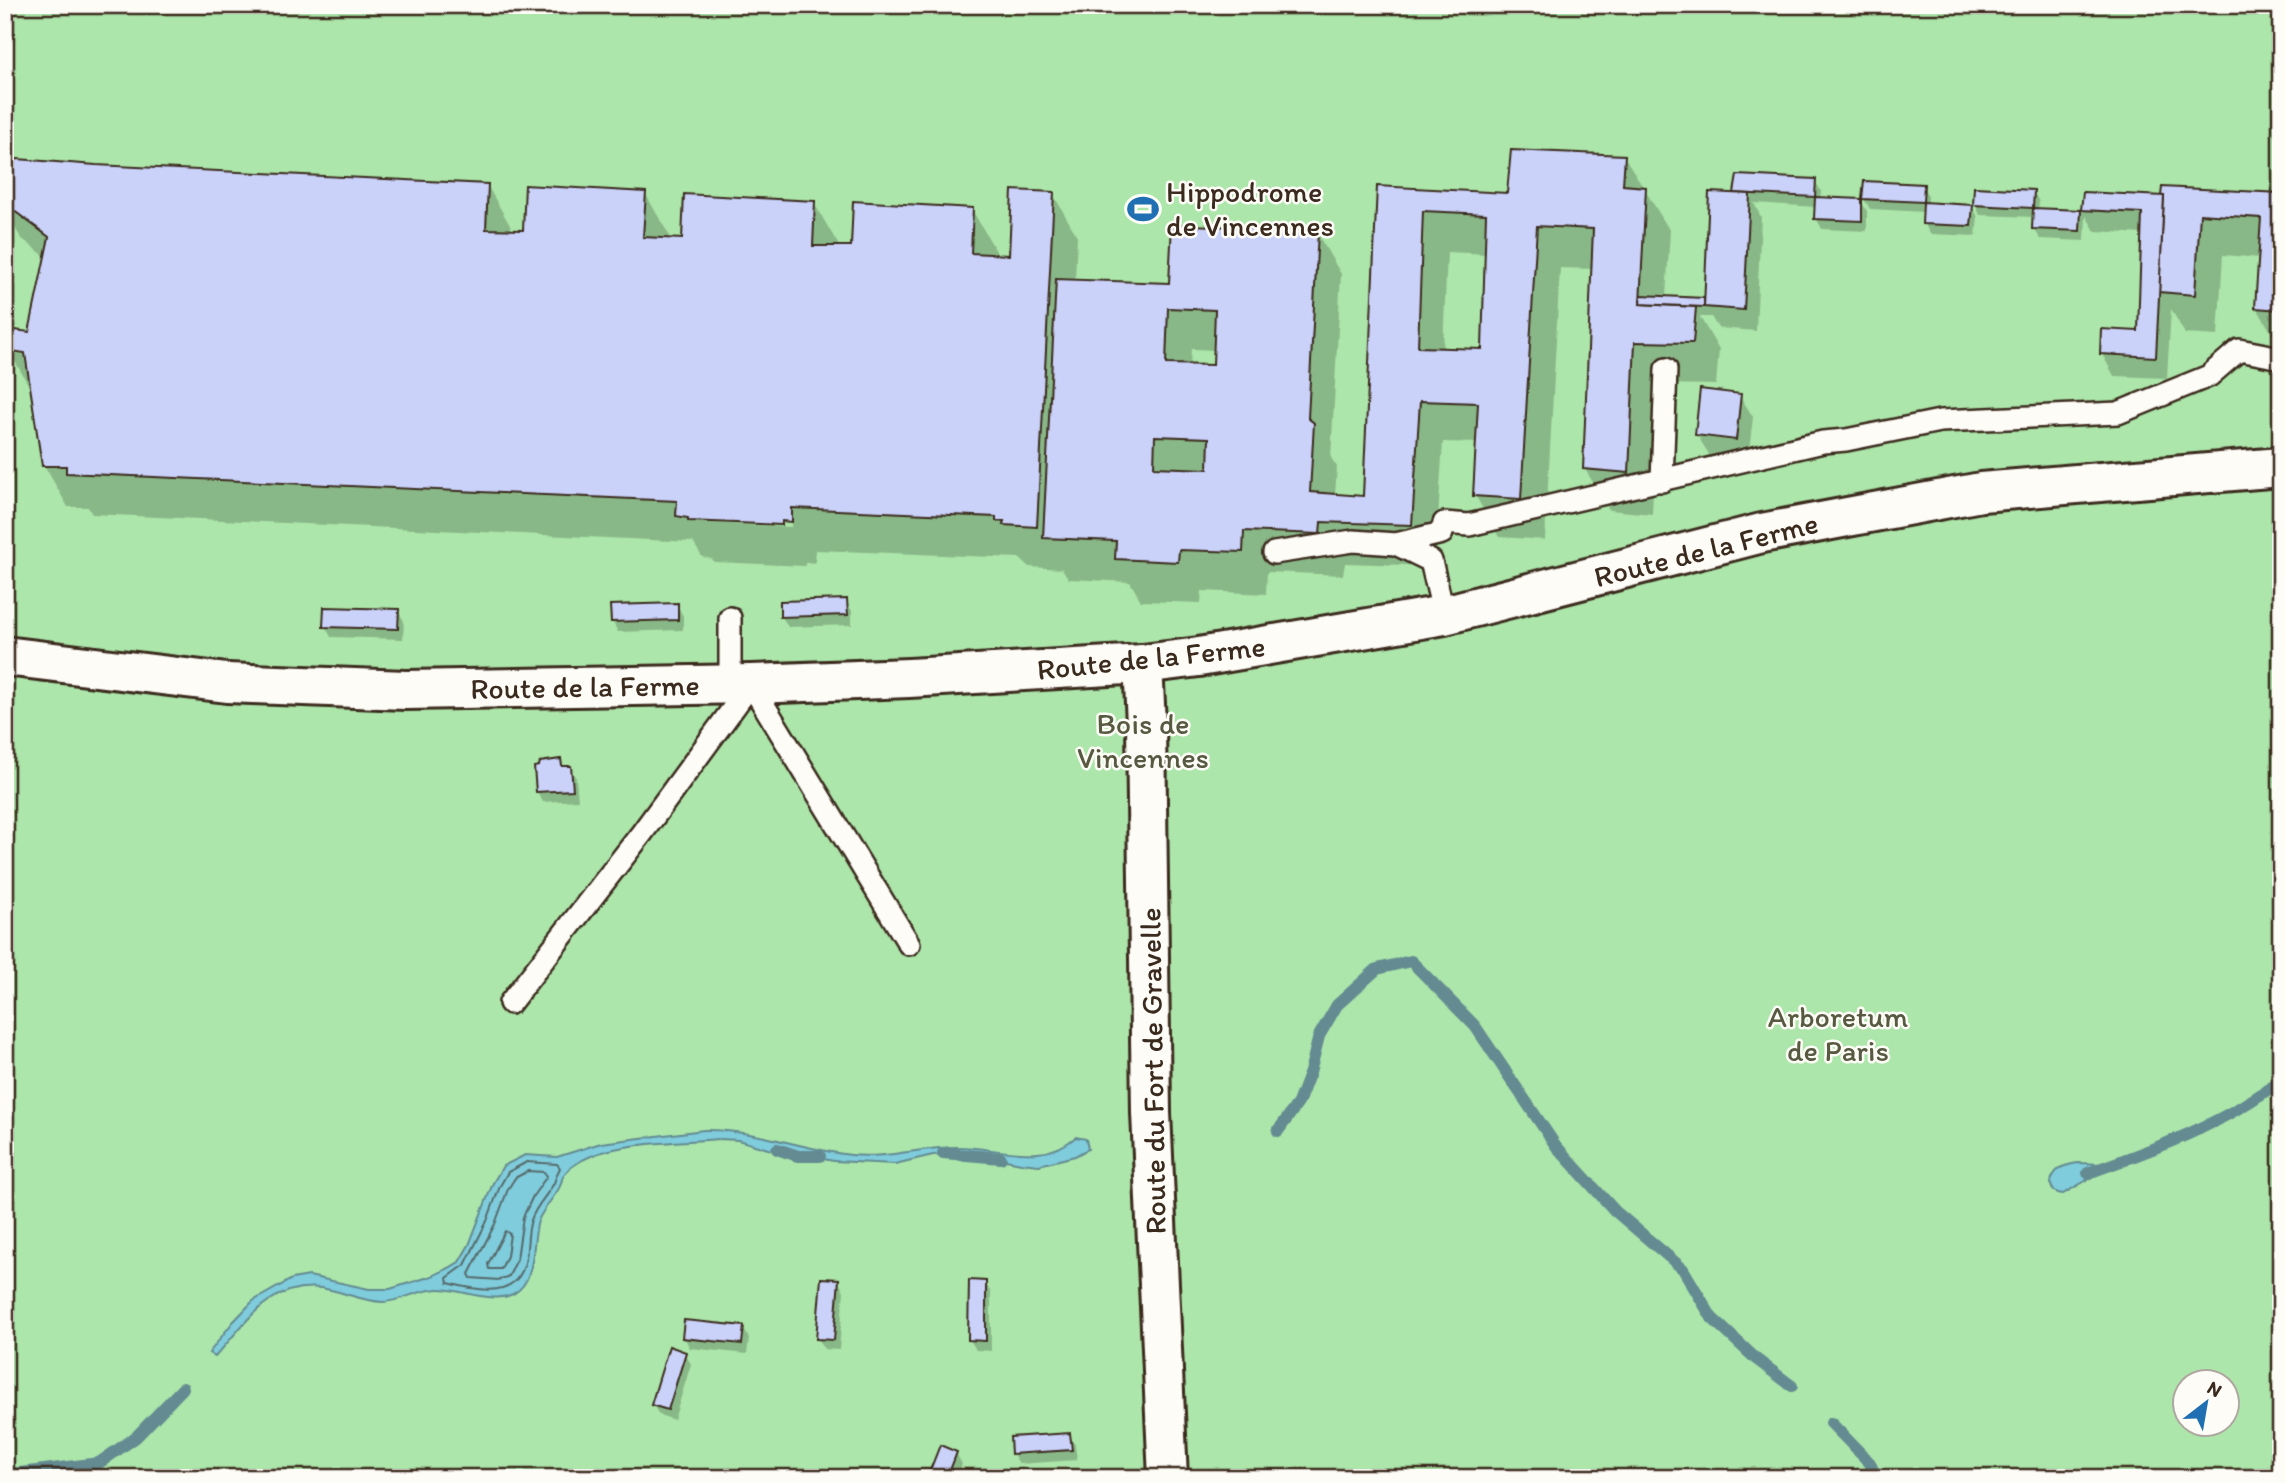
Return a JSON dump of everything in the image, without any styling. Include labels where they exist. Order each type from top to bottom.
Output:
[{"type":"street","name":"Route de la Ferme","points":[[5,656],[227,683],[406,690],[909,678],[1143,664],[1444,615],[1762,533],[1981,492],[2281,467]]},
{"type":"street","name":"Route du Fort de Gravelle","points":[[1143,664],[1151,1113],[1168,1478]]},
{"type":"lane","points":[[1274,554],[1353,541],[1396,544],[1442,533],[1444,523],[1469,526],[1823,442],[1940,421],[2118,413],[2209,376],[2239,350],[2281,358]]},
{"type":"lane","points":[[1662,481],[1667,369]]},
{"type":"lane","points":[[1396,544],[1431,561],[1444,615]]},
{"type":"lane","points":[[730,618],[741,683],[909,944]]},
{"type":"lane","points":[[510,1003],[642,832],[741,683]]},
{"type":"green space","name":"Bois de Vincennes","points":[[5,5],[2281,5],[2281,1478],[5,1478]]},
{"type":"water","points":[[704,1130],[741,1133],[864,1156],[958,1147],[1038,1153],[1058,1148],[1076,1137],[1086,1139],[1088,1149],[1075,1156],[1039,1165],[970,1153],[933,1155],[895,1164],[834,1161],[768,1149],[738,1140],[720,1139],[618,1148],[582,1160],[564,1175],[538,1221],[530,1271],[521,1288],[513,1294],[486,1297],[439,1289],[383,1302],[321,1288],[287,1291],[273,1298],[248,1319],[215,1357],[209,1353],[253,1301],[292,1279],[309,1276],[369,1289],[390,1289],[432,1276],[459,1262],[503,1166],[525,1155],[557,1157],[601,1143]]},
{"type":"water","points":[[2078,1163],[2101,1164],[2106,1169],[2063,1194],[2054,1190],[2051,1184],[2056,1172],[2062,1167]]},
{"type":"building","points":[[1511,150],[1625,155],[1623,185],[1646,187],[1640,304],[1696,307],[1693,343],[1635,342],[1629,473],[1583,469],[1593,229],[1537,226],[1521,499],[1473,496],[1478,403],[1420,401],[1412,525],[1321,522],[1320,534],[1244,531],[1243,552],[1179,550],[1178,562],[1115,559],[1116,541],[1043,538],[1056,279],[1169,283],[1172,224],[1318,231],[1308,418],[1314,423],[1310,492],[1363,496],[1377,186],[1507,193]],"holes":[[[1423,211],[1486,214],[1482,349],[1418,347]],[[1168,308],[1215,310],[1213,365],[1166,364]],[[1155,436],[1209,438],[1208,469],[1154,467]]]},
{"type":"building","points":[[17,159],[488,184],[486,229],[523,230],[525,185],[646,192],[643,237],[682,239],[684,194],[815,201],[813,246],[851,246],[853,201],[973,208],[971,253],[1009,255],[1012,190],[1054,192],[1037,527],[1003,525],[1004,521],[996,521],[996,517],[792,508],[792,522],[782,521],[782,525],[688,521],[688,518],[676,516],[677,501],[66,473],[66,466],[42,466],[25,353],[6,350],[7,329],[29,332],[49,237],[5,204],[5,166]]},
{"type":"building","points":[[1737,175],[1816,179],[1815,197],[1734,193]]},
{"type":"building","points":[[1864,181],[1924,184],[1923,202],[1862,199]]},
{"type":"building","points":[[1974,187],[2034,190],[2033,208],[1973,205]]},
{"type":"building","points":[[2162,187],[2281,193],[2281,310],[2255,308],[2261,218],[2200,214],[2195,295],[2159,292],[2164,196],[2161,196]]},
{"type":"building","points":[[1709,192],[1750,194],[1744,310],[1704,307]]},
{"type":"building","points":[[2083,192],[2164,196],[2156,357],[2100,354],[2101,329],[2138,331],[2142,213],[2081,210]]},
{"type":"building","points":[[1815,197],[1862,199],[1862,221],[1814,219]]},
{"type":"building","points":[[1923,202],[1973,205],[1971,226],[1922,224]]},
{"type":"building","points":[[2033,208],[2081,210],[2080,231],[2032,229]]},
{"type":"building","points":[[1641,295],[1704,298],[1704,307],[1640,304]]},
{"type":"building","points":[[1700,389],[1741,394],[1736,440],[1695,435]]},
{"type":"building","points":[[847,599],[848,615],[780,617],[780,601]]},
{"type":"building","points":[[678,603],[678,620],[611,622],[610,605]]},
{"type":"building","points":[[324,607],[399,609],[398,629],[323,627]]},
{"type":"building","points":[[561,759],[562,766],[571,766],[573,790],[536,792],[534,767],[539,766],[540,762]]},
{"type":"building","points":[[821,1278],[839,1279],[834,1340],[816,1339]]},
{"type":"building","points":[[969,1280],[986,1281],[986,1341],[968,1340]]},
{"type":"building","points":[[684,1320],[744,1326],[742,1344],[682,1338]]},
{"type":"building","points":[[669,1346],[686,1352],[668,1410],[651,1405]]},
{"type":"building","points":[[1070,1433],[1072,1450],[1011,1454],[1010,1437]]},
{"type":"building","points":[[940,1445],[957,1452],[947,1478],[927,1478]]},
{"type":"waterway","points":[[1278,1131],[1298,1103],[1310,1072],[1319,1036],[1337,1005],[1377,969],[1411,961],[1475,1026],[1556,1146],[1615,1211],[1683,1269],[1712,1318],[1756,1359],[1792,1386]]},
{"type":"waterway","points":[[2088,1173],[2163,1145],[2213,1122],[2281,1080]]},
{"type":"waterway","points":[[777,1149],[798,1156],[820,1156]]},
{"type":"waterway","points":[[943,1153],[1001,1158]]},
{"type":"waterway","points":[[5,1475],[99,1463],[136,1437],[183,1388]]},
{"type":"waterway","points":[[1831,1423],[1870,1463],[1876,1478]]},
{"type":"place","name":"Hippodrome de Vincennes","points":[[1143,209]]},
{"type":"park label","name":"Arboretum de Paris","points":[[1838,1034]]}]
